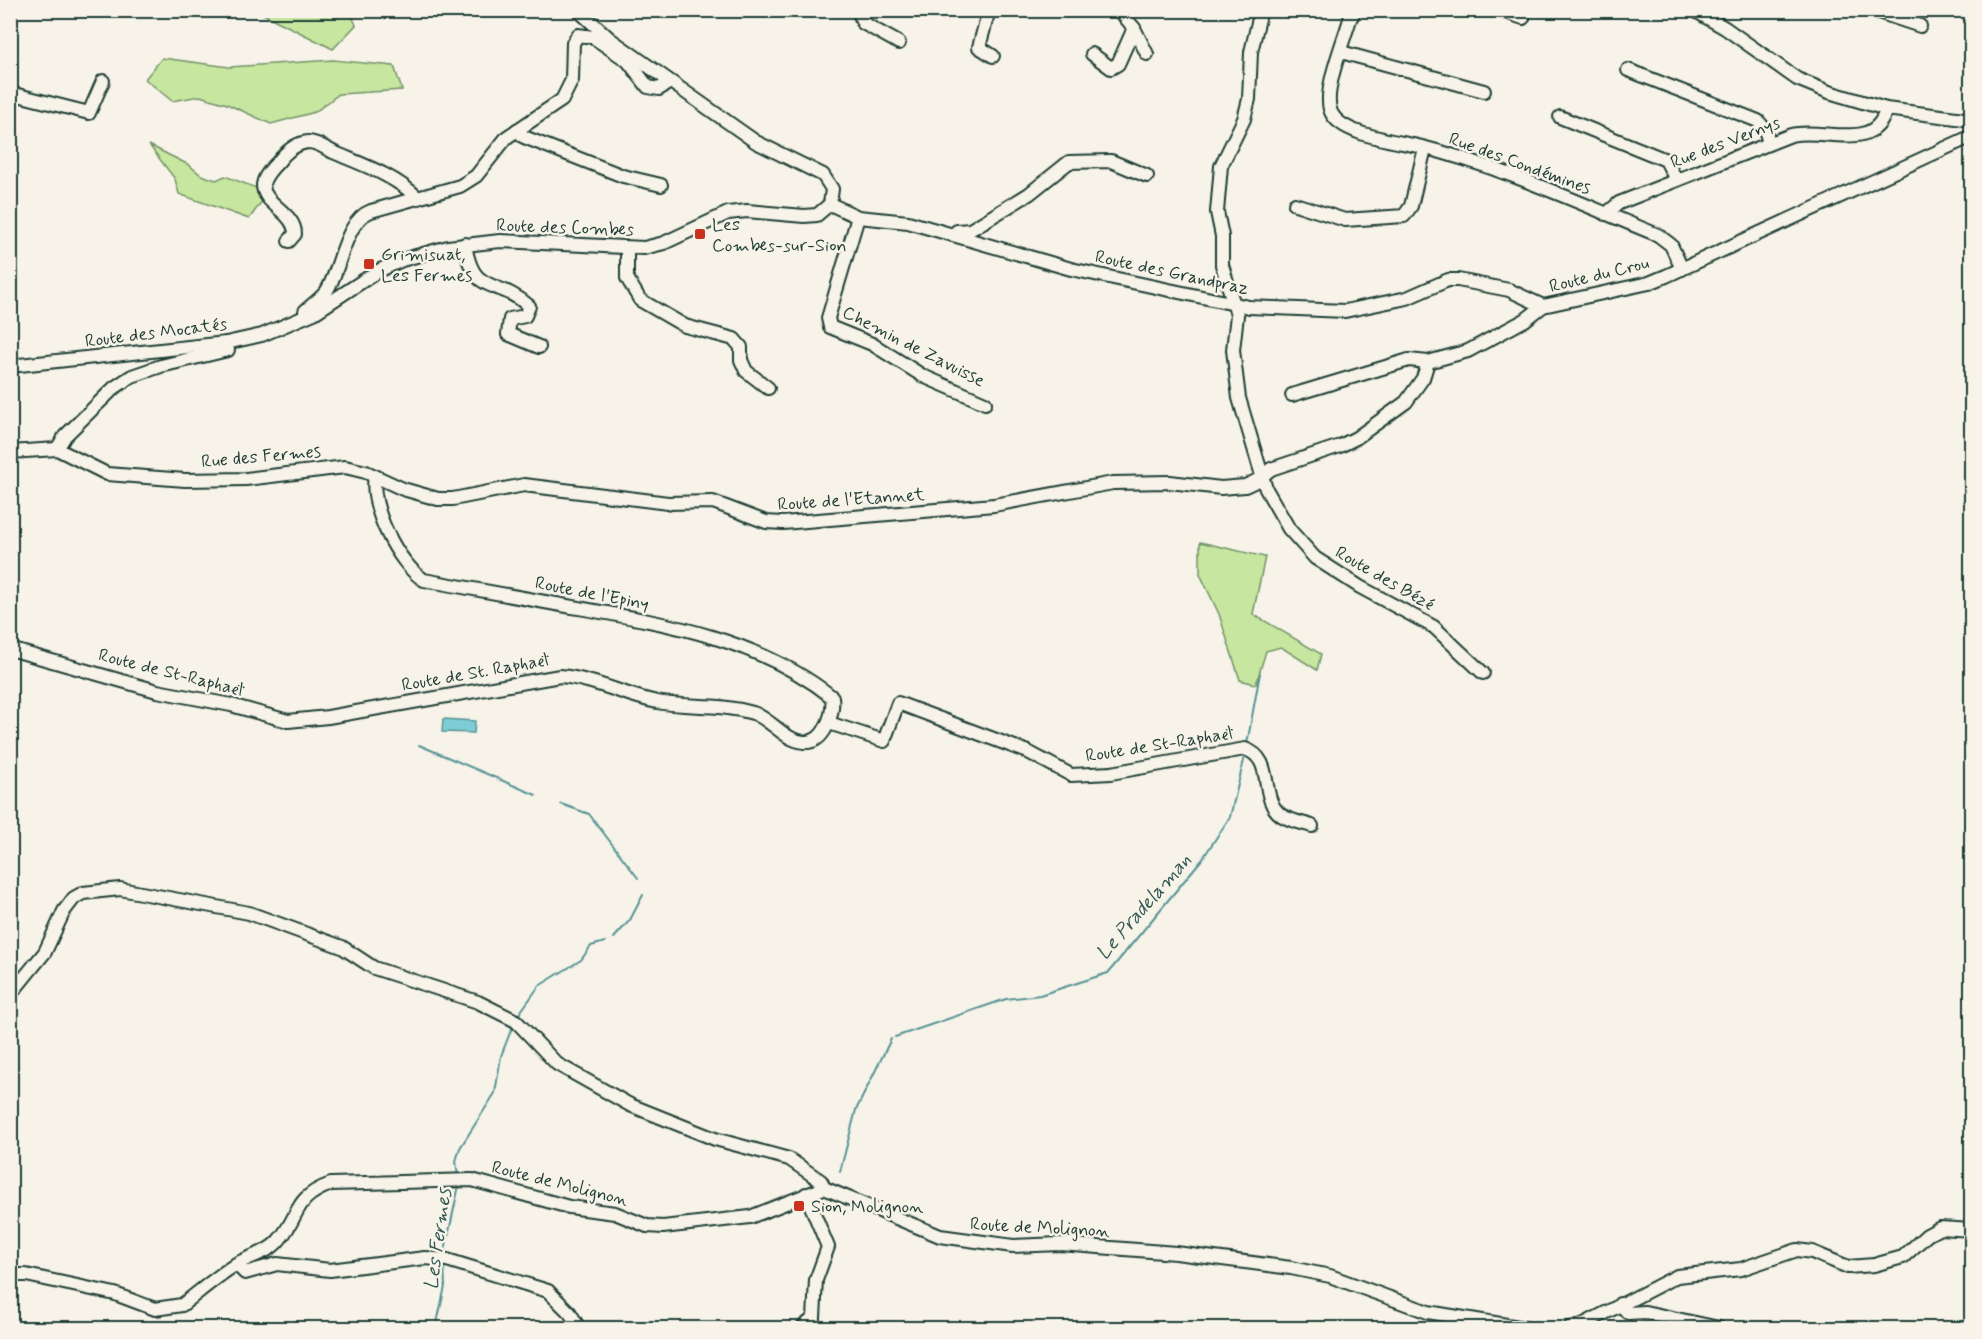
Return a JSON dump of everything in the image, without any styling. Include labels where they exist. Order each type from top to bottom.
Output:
[{"type":"street","points":[[578,10],[598,31],[770,151],[823,175],[832,189],[830,204]]},
{"type":"street","points":[[858,10],[862,22],[899,43]]},
{"type":"street","points":[[988,10],[979,47],[993,56]]},
{"type":"street","points":[[1119,10],[1134,28],[1147,54]]},
{"type":"street","name":"Route des Bézé","points":[[1261,10],[1251,52],[1246,112],[1226,154],[1218,179],[1217,212],[1222,236],[1222,265],[1234,305],[1237,329],[1233,350],[1239,398],[1262,475],[1279,514],[1315,558],[1360,587],[1434,627],[1483,673]]},
{"type":"street","name":"Rue des Condémines","points":[[1355,10],[1350,19],[1328,101],[1335,120],[1346,128],[1362,133],[1472,160],[1663,237],[1671,245],[1682,269]]},
{"type":"street","points":[[1499,10],[1523,18]]},
{"type":"street","points":[[1872,10],[1920,26]]},
{"type":"street","points":[[1698,11],[1797,79],[1829,92],[1886,110],[1971,120]]},
{"type":"street","points":[[1092,54],[1112,68],[1118,64],[1134,28]]},
{"type":"street","points":[[302,320],[303,312],[326,292],[336,263],[360,216],[460,186],[476,176],[507,137],[555,106],[566,94],[572,80],[573,43],[578,35],[593,37],[628,61],[648,87],[659,89],[670,82]]},
{"type":"street","points":[[1341,52],[1484,92]]},
{"type":"street","points":[[1628,70],[1758,121],[1765,129],[1769,143]]},
{"type":"street","points":[[10,93],[89,113],[103,81]]},
{"type":"street","name":"Rue des Vernys","points":[[1606,214],[1619,203],[1769,143],[1798,134],[1869,133],[1882,124],[1886,110]]},
{"type":"street","points":[[1560,117],[1666,160],[1676,180]]},
{"type":"street","points":[[517,130],[524,137],[623,176],[661,185]]},
{"type":"street","name":"Route du Crou","points":[[1292,395],[1409,360],[1428,362],[1468,351],[1525,320],[1544,306],[1649,283],[1971,136]]},
{"type":"street","points":[[288,241],[295,234],[294,225],[268,196],[264,183],[281,158],[299,144],[317,144],[364,164],[394,180],[418,198]]},
{"type":"street","points":[[1294,204],[1345,220],[1404,216],[1411,206],[1425,148]]},
{"type":"street","points":[[953,235],[957,231],[970,230],[1029,194],[1069,162],[1111,161],[1147,176]]},
{"type":"street","name":"Route des Grandpraz","points":[[830,204],[858,217],[908,222],[1071,269],[1234,305],[1345,311],[1407,298],[1448,280],[1458,280],[1509,290],[1544,306]]},
{"type":"street","name":"Route des Combes","points":[[302,320],[390,265],[432,251],[465,244],[509,242],[644,248],[664,243],[728,213],[747,211],[810,216],[824,211],[830,204]]},
{"type":"street","name":"Chemin de Zavuisse","points":[[858,217],[828,318],[830,327],[872,344],[924,376],[986,403]]},
{"type":"street","points":[[465,244],[469,267],[476,278],[514,295],[529,306],[525,316],[510,319],[508,334],[540,347]]},
{"type":"street","points":[[627,249],[627,278],[640,300],[685,326],[734,339],[741,347],[741,360],[746,371],[768,388]]},
{"type":"street","name":"Route des Mocatés","points":[[10,366],[246,339],[302,320]]},
{"type":"street","points":[[10,452],[57,449],[65,436],[114,388],[132,376],[209,353],[241,348],[245,346],[246,339]]},
{"type":"street","points":[[1262,475],[1279,466],[1340,446],[1373,426],[1411,396],[1423,378],[1428,362]]},
{"type":"street","name":"Rue des Fermes","points":[[57,449],[96,470],[116,476],[210,481],[345,467],[375,476]]},
{"type":"street","name":"Route de l'Etannet","points":[[375,476],[404,489],[438,499],[453,499],[524,485],[668,503],[713,502],[766,522],[783,523],[994,505],[1113,483],[1170,482],[1238,488],[1250,485],[1262,475]]},
{"type":"street","name":"Route de l'Epiny","points":[[375,476],[374,494],[389,533],[406,565],[423,580],[620,615],[708,635],[754,652],[815,684],[832,697],[833,706],[829,723]]},
{"type":"street","name":"Route de St-Raphaël","points":[[10,649],[157,691],[231,705],[288,721]]},
{"type":"street","name":"Route de St. Raphaël","points":[[288,721],[328,717],[560,676],[574,677],[657,702],[716,705],[755,714],[790,737],[804,742],[816,739],[829,723]]},
{"type":"street","name":"Route de St-Raphaël","points":[[829,723],[884,741],[898,704],[1028,752],[1071,775],[1112,773],[1245,749],[1255,753],[1263,763],[1276,810],[1289,819],[1312,826]]},
{"type":"street","points":[[10,995],[45,952],[64,911],[74,898],[83,893],[120,889],[249,912],[342,947],[374,968],[478,1002],[516,1021],[557,1064],[630,1105],[716,1139],[789,1159],[821,1181],[824,1188]]},
{"type":"street","name":"Route de Molignon","points":[[10,1275],[26,1275],[105,1292],[155,1309],[182,1305],[236,1264],[279,1241],[298,1206],[319,1189],[344,1184],[459,1180],[494,1185],[568,1206],[615,1213],[647,1226],[750,1217],[824,1188],[947,1238],[1013,1246],[1060,1244],[1176,1253],[1281,1267],[1330,1276],[1428,1312],[1525,1329]]},
{"type":"street","points":[[802,1329],[814,1318],[816,1280],[828,1247],[806,1194]]},
{"type":"street","points":[[1569,1329],[1677,1276],[1741,1269],[1797,1250],[1812,1252],[1848,1267],[1874,1265],[1903,1257],[1927,1235],[1940,1228],[1971,1230]]},
{"type":"street","points":[[236,1264],[245,1273],[277,1264],[330,1270],[425,1258],[444,1260],[548,1291],[570,1313],[579,1329]]},
{"type":"street","points":[[1620,1304],[1634,1314],[1645,1312],[1719,1329]]},
{"type":"green space","points":[[257,11],[350,11],[356,25],[333,49]]},
{"type":"green space","points":[[162,58],[229,67],[333,60],[394,66],[402,90],[339,94],[315,112],[271,124],[227,104],[200,96],[172,101],[145,79]]},
{"type":"green space","points":[[149,145],[189,165],[201,175],[216,180],[225,176],[259,189],[263,200],[249,219],[179,194],[175,179]]},
{"type":"green space","points":[[1200,542],[1265,557],[1253,614],[1321,654],[1317,670],[1281,647],[1266,651],[1256,684],[1240,680],[1219,614],[1200,574]]},
{"type":"water","points":[[443,719],[475,721],[474,733],[442,732]]},
{"type":"waterway","name":"Le Pradelaman","points":[[1247,744],[1260,673]]},
{"type":"waterway","name":"Les Fermes","points":[[419,745],[536,795]]},
{"type":"waterway","name":"Le Pradelaman","points":[[895,1037],[1006,999],[1040,995],[1108,973],[1203,858],[1230,817],[1245,756]]},
{"type":"waterway","name":"Les Fermes","points":[[561,804],[589,814],[638,878]]},
{"type":"waterway","name":"Les Fermes","points":[[614,938],[630,920],[643,895]]},
{"type":"waterway","name":"Les Fermes","points":[[519,1014],[539,986],[581,960],[591,946],[605,942]]},
{"type":"waterway","name":"Les Fermes","points":[[458,1176],[456,1161],[460,1148],[495,1093],[501,1056],[513,1025]]},
{"type":"waterway","name":"Le Pradelaman","points":[[840,1172],[856,1110],[891,1039]]},
{"type":"waterway","name":"Les Fermes","points":[[444,1255],[459,1185]]},
{"type":"waterway","name":"Les Fermes","points":[[436,1328],[445,1286],[444,1264]]},
{"type":"waterway","name":"Le Pradelaman","points":[[783,1328],[798,1327]]},
{"type":"place","name":"Les Combes-sur-Sion","points":[[700,234]]},
{"type":"place","name":"Grimisuat, Les Fermes","points":[[369,264]]},
{"type":"place","name":"Sion, Molignon","points":[[799,1206]]}]
